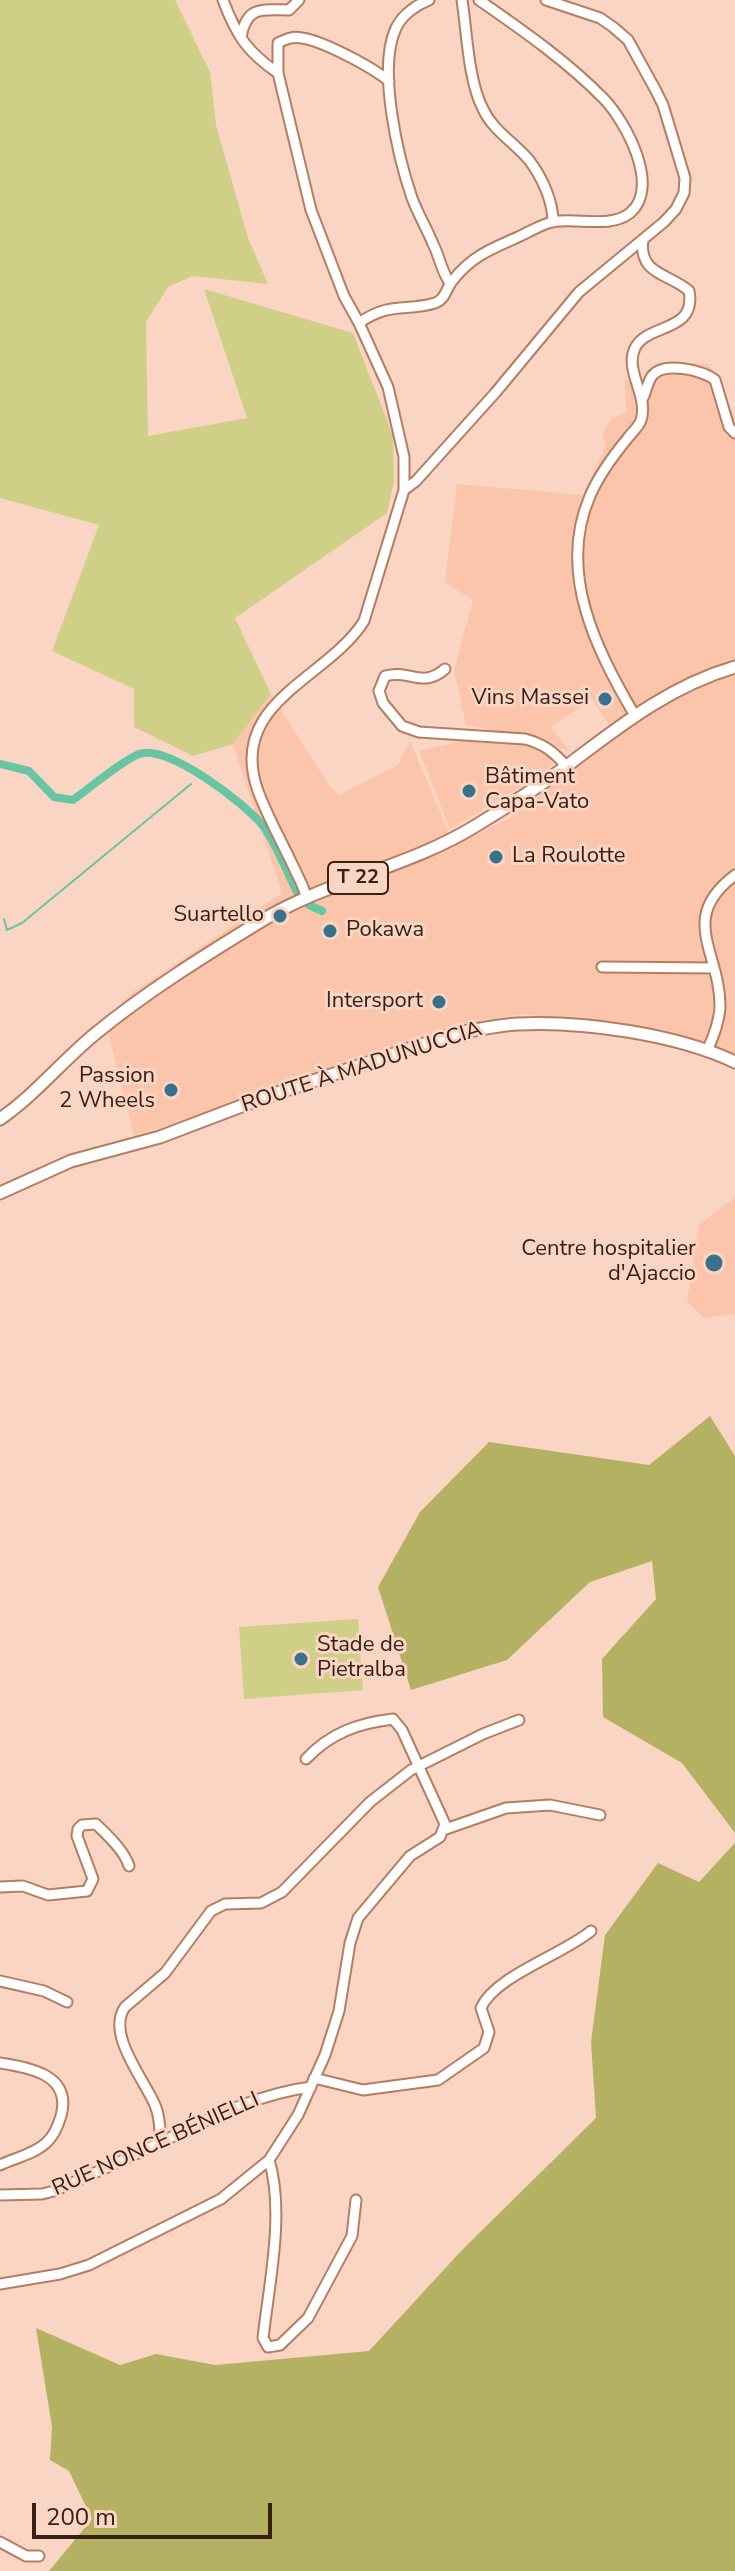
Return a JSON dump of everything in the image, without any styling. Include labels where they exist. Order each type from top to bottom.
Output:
[{"type":"main road","name":"T 22","points":[[0,1119],[24,1103],[92,1036],[125,1010],[260,922],[306,898],[464,834],[566,766],[634,714],[683,688],[735,667]]},
{"type":"main road","name":"ROUTE À MADUNUCCIA","points":[[0,1193],[71,1161],[160,1137],[265,1097],[457,1033],[516,1024],[556,1024],[642,1034],[707,1051],[735,1062]]},
{"type":"street","points":[[223,0],[253,56],[278,73]]},
{"type":"street","points":[[241,37],[245,19],[255,11],[289,10],[299,0]]},
{"type":"street","points":[[429,0],[404,16],[396,28],[389,81],[393,115],[413,199],[450,283]]},
{"type":"street","points":[[462,0],[481,107],[491,123],[528,159],[553,207],[553,222]]},
{"type":"street","points":[[359,323],[395,307],[435,303],[444,298],[450,283],[471,259],[553,222],[626,216],[638,205],[643,191],[642,170],[635,151],[605,100],[528,33],[479,0]]},
{"type":"street","points":[[404,490],[416,481],[496,392],[579,292],[676,209],[684,193],[685,178],[663,105],[628,40],[600,18],[546,0]]},
{"type":"street","points":[[306,898],[258,792],[253,770],[254,743],[272,707],[354,637],[364,621],[404,490],[404,457],[388,387],[344,296],[311,210],[278,73],[278,43],[287,38],[301,37],[366,64],[389,81]]},
{"type":"street","points":[[634,714],[608,670],[583,609],[579,539],[591,495],[611,460],[642,419],[642,400],[634,373],[635,348],[641,341],[683,317],[691,300],[689,291],[684,287],[656,273],[646,260],[643,240]]},
{"type":"street","points":[[642,400],[650,379],[658,370],[700,371],[715,380],[729,427],[735,433]]},
{"type":"street","points":[[445,669],[435,678],[426,680],[394,673],[385,676],[379,691],[383,703],[402,726],[419,732],[525,739],[553,751],[566,766]]},
{"type":"street","points":[[707,1051],[720,1007],[704,924],[706,908],[710,898],[735,875]]},
{"type":"street","points":[[602,967],[714,968]]},
{"type":"street","points":[[0,2284],[60,2274],[89,2265],[221,2199],[269,2160],[298,2115],[325,2055],[339,2011],[350,1943],[358,1918],[410,1856],[440,1837],[443,1830],[443,1818],[402,1730],[393,1719],[375,1721],[334,1734],[306,1759]]},
{"type":"street","points":[[160,2143],[156,2108],[120,2037],[120,2013],[165,1973],[211,1911],[225,1904],[261,1903],[282,1892],[370,1802],[418,1766],[519,1720]]},
{"type":"street","points":[[443,1830],[506,1808],[550,1805],[600,1815]]},
{"type":"street","points":[[0,1887],[23,1886],[48,1895],[87,1891],[93,1879],[77,1836],[78,1829],[90,1823],[103,1831],[127,1858],[129,1866]]},
{"type":"street","points":[[313,2082],[363,2090],[438,2080],[484,2048],[489,2032],[481,2008],[494,1988],[576,1944],[591,1931]]},
{"type":"street","points":[[0,1981],[44,1991],[67,2002]]},
{"type":"street","points":[[0,2063],[52,2079],[59,2085],[64,2100],[58,2125],[48,2142],[0,2165]]},
{"type":"street","name":"RUE NONCE BÉNIELLI","points":[[0,2195],[54,2191],[264,2097],[313,2082]]},
{"type":"street","points":[[269,2160],[274,2179],[275,2208],[263,2338],[268,2347],[280,2345],[313,2310],[352,2236],[356,2200]]},
{"type":"street","points":[[0,2542],[26,2556],[39,2556]]},
{"type":"shaded area","points":[[0,0],[175,0],[210,72],[216,125],[248,238],[268,284],[193,276],[168,287],[146,322],[148,436],[247,418],[204,289],[353,333],[393,436],[394,481],[387,513],[235,618],[271,694],[233,744],[193,756],[134,727],[134,689],[52,651],[99,525],[0,498]]},
{"type":"shaded area","points":[[677,363],[707,364],[722,381],[724,399],[735,417],[735,1054],[663,1030],[524,1014],[475,1021],[134,1135],[105,1019],[133,992],[282,893],[233,744],[271,694],[331,788],[339,795],[398,765],[410,741],[454,845],[506,820],[617,738],[592,699],[551,727],[571,753],[544,740],[466,725],[454,670],[473,600],[445,582],[457,484],[583,495],[606,445],[602,434],[612,418],[626,412],[625,380],[642,381],[658,367]]},
{"type":"shaded area","points":[[461,741],[537,745],[549,755],[552,764],[542,774],[450,829],[419,751]]},
{"type":"shaded area","name":"Centre hospitalier d'Ajaccio","points":[[735,1197],[735,1314],[703,1318],[687,1301],[699,1225]]},
{"type":"shaded area","points":[[710,1416],[735,1456],[735,1833],[682,1763],[603,1717],[602,1659],[656,1599],[652,1561],[590,1582],[507,1660],[411,1690],[378,1587],[420,1512],[489,1442],[649,1465]]},
{"type":"shaded area","name":"Stade de Pietralba","points":[[358,1619],[363,1690],[244,1699],[239,1627]]},
{"type":"shaded area","points":[[735,1843],[735,2571],[49,2571],[92,2519],[69,2471],[50,2460],[52,2427],[36,2328],[120,2365],[156,2354],[215,2365],[369,2351],[462,2250],[596,2118],[591,2042],[605,1935],[658,1863],[699,1882]]},
{"type":"waterway","points":[[0,764],[29,771],[54,797],[73,800],[132,757],[152,753],[168,758],[205,778],[254,816],[273,841],[297,892]]},
{"type":"waterway","points":[[4,919],[7,930],[22,923],[191,784]]},
{"type":"waterway","points":[[309,905],[322,911]]},
{"type":"place","name":"Vins Massei","points":[[605,699]]},
{"type":"place","name":"Bâtiment Capa-Vato","points":[[469,791]]},
{"type":"place","name":"La Roulotte","points":[[496,857]]},
{"type":"place","name":"Suartello","points":[[280,916]]},
{"type":"place","name":"Pokawa","points":[[330,931]]},
{"type":"place","name":"Intersport","points":[[439,1002]]},
{"type":"place","name":"Passion 2 Wheels","points":[[171,1090]]},
{"type":"place","name":"Centre hospitalier d'Ajaccio","points":[[714,1263]]},
{"type":"place","name":"Stade de Pietralba","points":[[301,1659]]}]
